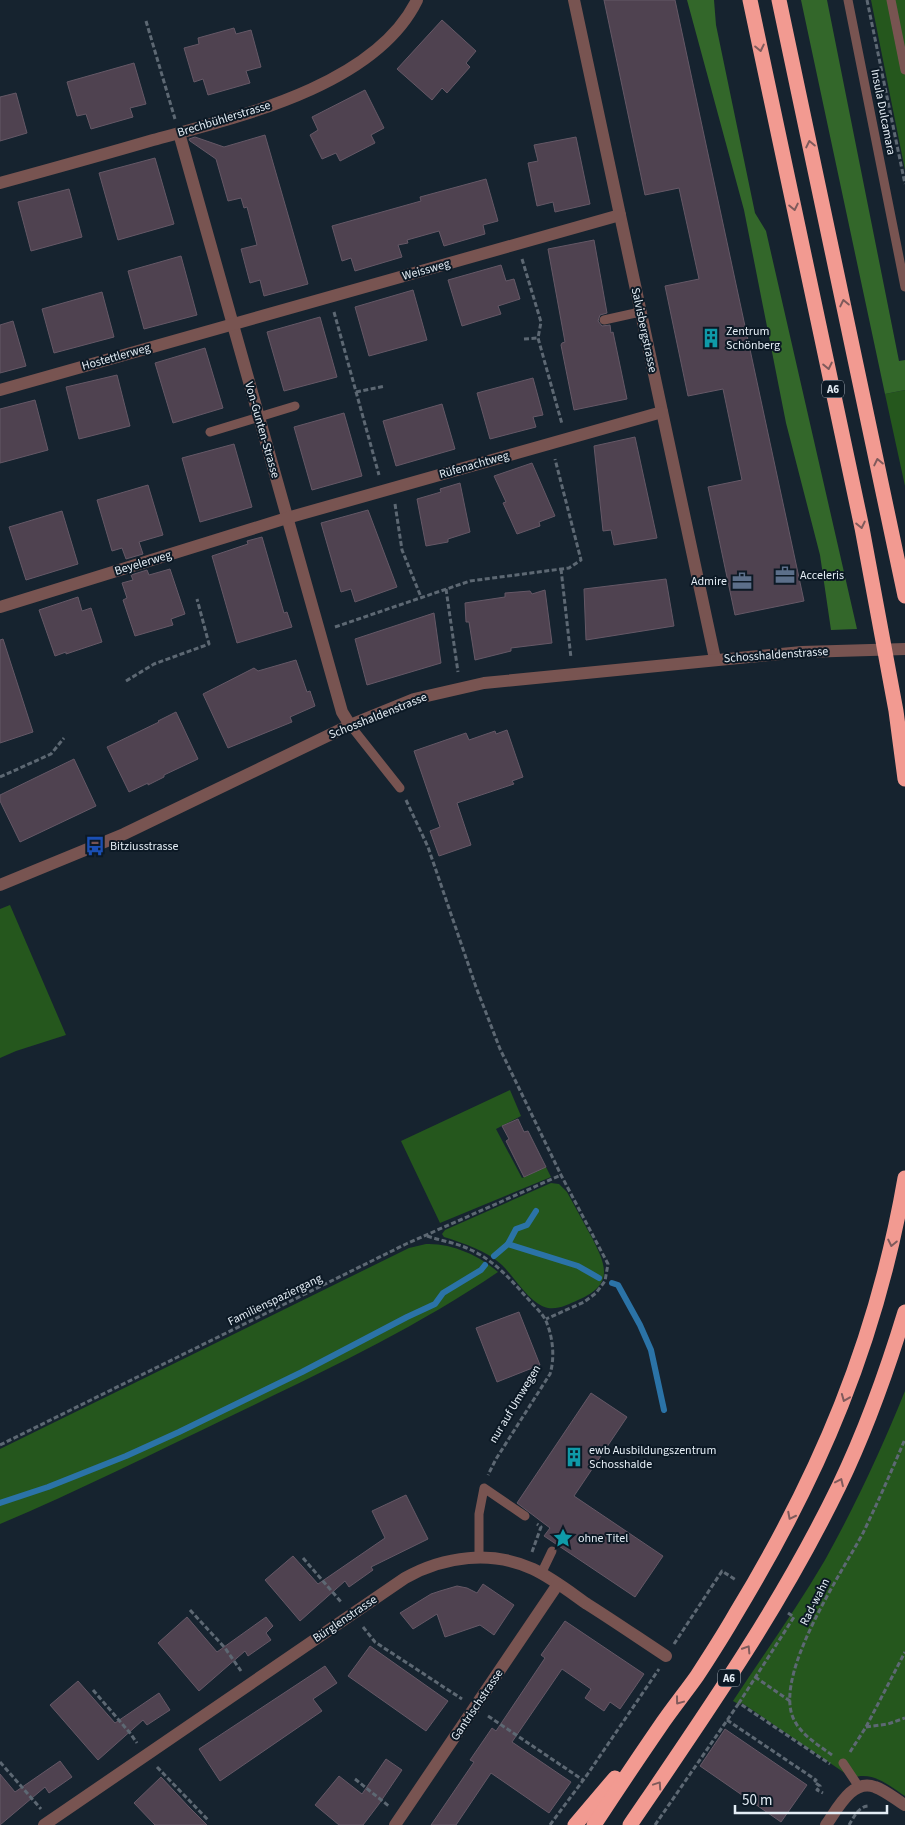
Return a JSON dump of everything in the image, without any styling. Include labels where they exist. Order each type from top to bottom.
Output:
[{"type":"highway","name":"A6","points":[[750,0],[862,528],[896,711],[905,779]]},
{"type":"highway","name":"A6","points":[[779,0],[870,422],[905,596]]},
{"type":"highway","name":"A6","points":[[594,1825],[660,1726],[697,1675],[753,1585],[793,1514],[832,1431],[862,1353],[878,1303],[897,1224],[905,1178]]},
{"type":"highway","name":"A6","points":[[630,1825],[722,1690],[754,1639],[819,1526],[840,1484],[873,1407],[905,1312]]},
{"type":"highway","points":[[575,1825],[660,1726]]},
{"type":"street","name":"Brechbühlerstrasse","points":[[0,183],[274,105],[332,78],[359,62],[384,43],[401,25],[417,0]]},
{"type":"street","name":"Salvisbergstrasse","points":[[574,0],[715,659]]},
{"type":"street","name":"Von-Gunten-Strasse","points":[[179,133],[342,712],[350,725]]},
{"type":"street","name":"Weissweg","points":[[233,325],[620,215]]},
{"type":"street","name":"Hostettlerweg","points":[[0,390],[233,325]]},
{"type":"street","name":"Rüfenachtweg","points":[[287,518],[662,412]]},
{"type":"street","name":"Beyelerweg","points":[[0,607],[287,518]]},
{"type":"street","name":"Schosshaldenstrasse","points":[[1,882],[124,834],[350,725],[414,699],[484,683],[715,659],[802,652],[905,649]]},
{"type":"street","name":"Bürglenstrasse","points":[[48,1823],[150,1760],[249,1685],[405,1578],[433,1565],[458,1559],[479,1558],[514,1562],[558,1584],[666,1656]]},
{"type":"street","name":"Gantrischstrasse","points":[[398,1821],[558,1584]]},
{"type":"street","points":[[826,1825],[848,1795],[859,1787],[870,1786],[883,1791],[905,1805]]},
{"type":"lane","name":"Insula Dulcamara","points":[[848,0],[905,288]]},
{"type":"lane","points":[[891,0],[905,70]]},
{"type":"lane","points":[[604,320],[640,312]]},
{"type":"lane","points":[[210,432],[295,406]]},
{"type":"lane","points":[[350,725],[400,788]]},
{"type":"lane","points":[[479,1558],[479,1514],[484,1488],[525,1516]]},
{"type":"lane","points":[[541,1574],[552,1551]]},
{"type":"lane","points":[[843,1763],[859,1787]]},
{"type":"path","points":[[867,0],[905,184]]},
{"type":"path","points":[[146,21],[175,119]]},
{"type":"path","points":[[518,244],[541,322],[538,338],[566,439]]},
{"type":"path","points":[[330,297],[356,392],[389,490],[402,550],[421,597]]},
{"type":"path","points":[[524,339],[538,338]]},
{"type":"path","points":[[356,392],[385,386]]},
{"type":"path","points":[[335,627],[470,580],[569,568],[581,560],[551,444]]},
{"type":"path","points":[[561,569],[571,659]]},
{"type":"path","points":[[446,588],[459,673]]},
{"type":"path","points":[[126,682],[154,664],[209,644],[197,599]]},
{"type":"path","points":[[0,777],[51,754],[64,738]]},
{"type":"path","points":[[400,788],[428,847],[476,987],[500,1049],[560,1175],[604,1254],[608,1268],[605,1282],[596,1293],[584,1302],[546,1319]]},
{"type":"path","name":"Familienspaziergang","points":[[0,1445],[406,1244],[560,1175]]},
{"type":"path","name":"nur auf Umwegen","points":[[426,1236],[458,1244],[484,1257],[509,1278],[546,1319],[553,1360],[550,1374],[496,1459],[484,1488]]},
{"type":"path","name":"Rad-wahn","points":[[843,1763],[804,1734],[792,1715],[790,1701],[794,1670],[810,1630],[863,1533],[905,1439]]},
{"type":"path","points":[[303,1558],[352,1614]]},
{"type":"path","points":[[190,1610],[234,1660],[249,1685]]},
{"type":"path","points":[[550,1825],[583,1780],[693,1616]]},
{"type":"path","points":[[655,1825],[739,1703],[774,1648]]},
{"type":"path","points":[[843,1763],[866,1727],[905,1652]]},
{"type":"path","points":[[756,1677],[790,1701]]},
{"type":"path","points":[[93,1690],[130,1733],[150,1760],[209,1821]]},
{"type":"path","points":[[739,1703],[831,1765]]},
{"type":"path","points":[[866,1727],[888,1724],[905,1718]]},
{"type":"path","points":[[727,1720],[816,1780],[814,1782],[820,1786],[817,1790],[823,1793]]},
{"type":"path","points":[[0,1762],[48,1823]]},
{"type":"path","points":[[564,1767],[583,1780]]},
{"type":"path","points":[[355,1779],[398,1821]]},
{"type":"path","points":[[849,1825],[858,1811],[868,1806]]},
{"type":"green space","points":[[687,0],[714,0],[716,25],[755,213],[766,231],[857,629],[831,630],[820,555],[786,423],[744,210]]},
{"type":"green space","points":[[801,0],[827,0],[899,361],[905,360],[905,390],[885,394]]},
{"type":"green space","points":[[871,0],[905,0],[905,170]]},
{"type":"green space","points":[[905,390],[905,486],[885,394]]},
{"type":"green space","points":[[10,905],[66,1035],[0,1058],[0,909]]},
{"type":"green space","points":[[510,1090],[521,1116],[496,1129],[522,1178],[546,1167],[551,1177],[440,1223],[401,1141]]},
{"type":"green space","points":[[551,1183],[559,1184],[567,1192],[596,1246],[604,1273],[598,1287],[590,1294],[565,1306],[556,1308],[547,1308],[536,1303],[496,1260],[474,1248],[444,1237],[442,1234],[445,1230]]},
{"type":"green space","points":[[435,1244],[464,1251],[482,1260],[498,1272],[401,1331],[333,1366],[116,1472],[0,1524],[0,1449],[409,1248]]},
{"type":"green space","points":[[905,1391],[905,1796],[880,1780],[867,1776],[852,1778],[742,1703],[740,1705],[733,1701],[825,1560],[868,1477]]},
{"type":"building","name":"Zentrum Schönberg","points":[[604,0],[675,0],[804,601],[735,615],[708,487],[742,480],[723,389],[688,396],[665,286],[699,279],[679,188],[645,195]]},
{"type":"building","points":[[442,20],[476,51],[466,63],[470,67],[447,93],[442,88],[432,100],[397,69]]},
{"type":"building","points":[[234,28],[236,34],[251,30],[261,67],[246,71],[250,83],[208,95],[203,79],[194,82],[184,48],[199,44],[198,38]]},
{"type":"building","points":[[134,63],[146,104],[130,108],[133,117],[91,129],[86,114],[77,116],[67,82]]},
{"type":"building","points":[[365,90],[384,128],[371,135],[375,143],[340,161],[336,153],[322,159],[310,135],[318,130],[312,117]]},
{"type":"building","points":[[16,93],[27,133],[0,141],[0,97]]},
{"type":"building","points":[[265,135],[308,284],[264,296],[260,280],[250,283],[241,249],[257,245],[247,207],[244,208],[241,198],[228,201],[216,159],[189,139],[195,137],[224,147]]},
{"type":"building","points":[[576,137],[590,204],[555,212],[553,202],[537,206],[528,163],[538,161],[534,145]]},
{"type":"building","points":[[155,158],[174,224],[118,240],[99,173]]},
{"type":"building","points":[[486,179],[498,221],[483,225],[485,234],[444,246],[439,231],[407,240],[408,243],[398,245],[402,257],[355,271],[351,258],[342,261],[332,226],[421,201],[420,197]]},
{"type":"building","points":[[69,189],[82,237],[31,251],[18,202]]},
{"type":"building","points":[[594,240],[607,313],[600,315],[598,321],[602,326],[610,325],[611,333],[613,332],[627,399],[574,410],[561,345],[565,342],[548,249]]},
{"type":"building","points":[[181,256],[197,315],[144,329],[128,271]]},
{"type":"building","points":[[501,265],[506,281],[514,279],[520,299],[498,306],[501,314],[462,326],[448,280]]},
{"type":"building","points":[[413,290],[427,340],[369,356],[355,307]]},
{"type":"building","points":[[102,292],[114,337],[54,353],[42,309]]},
{"type":"building","points":[[320,317],[337,377],[284,391],[267,332]]},
{"type":"building","points":[[13,321],[26,366],[0,373],[0,325]]},
{"type":"building","points":[[205,348],[223,408],[173,423],[155,363]]},
{"type":"building","points":[[117,375],[130,426],[79,439],[66,387]]},
{"type":"building","points":[[533,378],[543,415],[533,417],[536,427],[490,439],[477,393]]},
{"type":"building","points":[[35,400],[48,450],[0,463],[0,409]]},
{"type":"building","points":[[442,404],[455,449],[396,466],[383,421]]},
{"type":"building","points":[[344,413],[362,476],[312,490],[294,427]]},
{"type":"building","points":[[635,437],[657,538],[614,545],[611,530],[603,531],[594,446]]},
{"type":"building","points":[[234,444],[252,507],[200,522],[182,458]]},
{"type":"building","points":[[532,463],[555,516],[539,522],[540,526],[517,534],[503,503],[506,502],[494,476]]},
{"type":"building","points":[[460,483],[470,532],[448,539],[448,542],[426,546],[417,499],[441,492],[440,489]]},
{"type":"building","points":[[148,485],[163,535],[139,542],[143,554],[126,559],[122,548],[112,551],[97,500]]},
{"type":"building","points":[[368,510],[397,587],[355,602],[351,589],[341,592],[321,523]]},
{"type":"building","points":[[62,511],[78,564],[26,580],[9,527]]},
{"type":"building","points":[[262,537],[284,613],[287,612],[292,627],[237,643],[212,556],[248,544],[247,541]]},
{"type":"building","points":[[170,569],[185,614],[171,619],[173,625],[135,636],[123,600],[127,598],[122,583],[133,580],[131,575],[147,570],[149,575]]},
{"type":"building","points":[[666,579],[674,626],[586,640],[584,589]]},
{"type":"building","points":[[545,590],[552,643],[511,648],[511,651],[475,660],[469,622],[466,622],[465,603],[505,597],[505,593],[530,591],[532,594]]},
{"type":"building","points":[[78,597],[82,611],[91,608],[102,642],[55,656],[39,610]]},
{"type":"building","points":[[434,613],[441,663],[367,685],[355,639]]},
{"type":"building","points":[[3,639],[33,732],[0,743],[0,640]]},
{"type":"building","points":[[296,660],[307,692],[310,691],[315,706],[290,717],[292,722],[228,748],[203,694],[254,668],[258,671]]},
{"type":"building","points":[[176,712],[198,759],[148,785],[148,783],[129,792],[107,747]]},
{"type":"building","points":[[507,730],[523,777],[512,781],[514,784],[457,803],[471,845],[439,856],[430,831],[440,827],[414,751],[466,733],[469,740],[495,731],[496,734]]},
{"type":"building","points":[[74,759],[96,806],[20,842],[0,801],[0,795]]},
{"type":"building","points":[[518,1119],[524,1132],[528,1131],[546,1167],[524,1177],[506,1141],[509,1139],[502,1126]]},
{"type":"building","points":[[519,1312],[540,1365],[497,1382],[476,1328]]},
{"type":"building","name":"ewb Ausbildungszentrum Schosshalde","points":[[591,1393],[627,1417],[574,1496],[663,1556],[635,1597],[544,1536],[550,1528],[517,1503]]},
{"type":"building","points":[[406,1495],[428,1539],[371,1567],[373,1570],[349,1587],[345,1581],[300,1621],[265,1580],[293,1556],[318,1584],[385,1538],[372,1511]]},
{"type":"building","points":[[483,1584],[514,1605],[494,1635],[480,1625],[445,1637],[437,1614],[413,1629],[400,1613],[431,1594],[457,1586],[477,1593]]},
{"type":"building","points":[[187,1617],[217,1652],[266,1617],[273,1626],[266,1633],[271,1640],[248,1656],[245,1651],[199,1691],[158,1643]]},
{"type":"building","points":[[565,1621],[644,1674],[620,1709],[610,1702],[604,1711],[585,1698],[591,1689],[562,1669],[512,1742],[571,1782],[549,1813],[491,1773],[456,1825],[431,1825],[474,1762],[470,1760],[492,1728],[496,1731],[545,1658],[541,1655]]},
{"type":"building","points":[[370,1646],[448,1701],[426,1731],[348,1676]]},
{"type":"building","points":[[325,1666],[337,1683],[313,1699],[322,1711],[220,1781],[199,1749]]},
{"type":"building","points":[[78,1681],[115,1723],[159,1693],[170,1710],[147,1725],[143,1720],[98,1760],[50,1705]]},
{"type":"building","points":[[725,1729],[807,1785],[781,1822],[700,1766]]},
{"type":"building","points":[[386,1759],[402,1770],[363,1825],[339,1825],[315,1805],[339,1776],[362,1794]]},
{"type":"building","points":[[60,1761],[72,1777],[49,1793],[45,1787],[0,1825],[0,1774],[15,1792]]},
{"type":"building","points":[[161,1777],[207,1825],[155,1825],[134,1803]]},
{"type":"waterway","points":[[494,1256],[508,1244],[516,1229],[527,1225],[536,1211]]},
{"type":"waterway","points":[[508,1244],[578,1266],[599,1278]]},
{"type":"waterway","points":[[0,1503],[48,1487],[126,1456],[302,1372],[435,1304],[443,1293],[481,1270],[485,1265]]},
{"type":"waterway","points":[[612,1283],[618,1285],[640,1325],[651,1350],[664,1410]]},
{"type":"place","name":"Zentrum Schönberg","points":[[711,338]]},
{"type":"place","name":"Acceleris","points":[[785,575]]},
{"type":"place","name":"Admire","points":[[742,581]]},
{"type":"place","name":"Bitziusstrasse","points":[[95,846]]},
{"type":"place","name":"ewb Ausbildungszentrum Schosshalde","points":[[574,1457]]},
{"type":"place","name":"ohne Titel","points":[[563,1538]]}]
